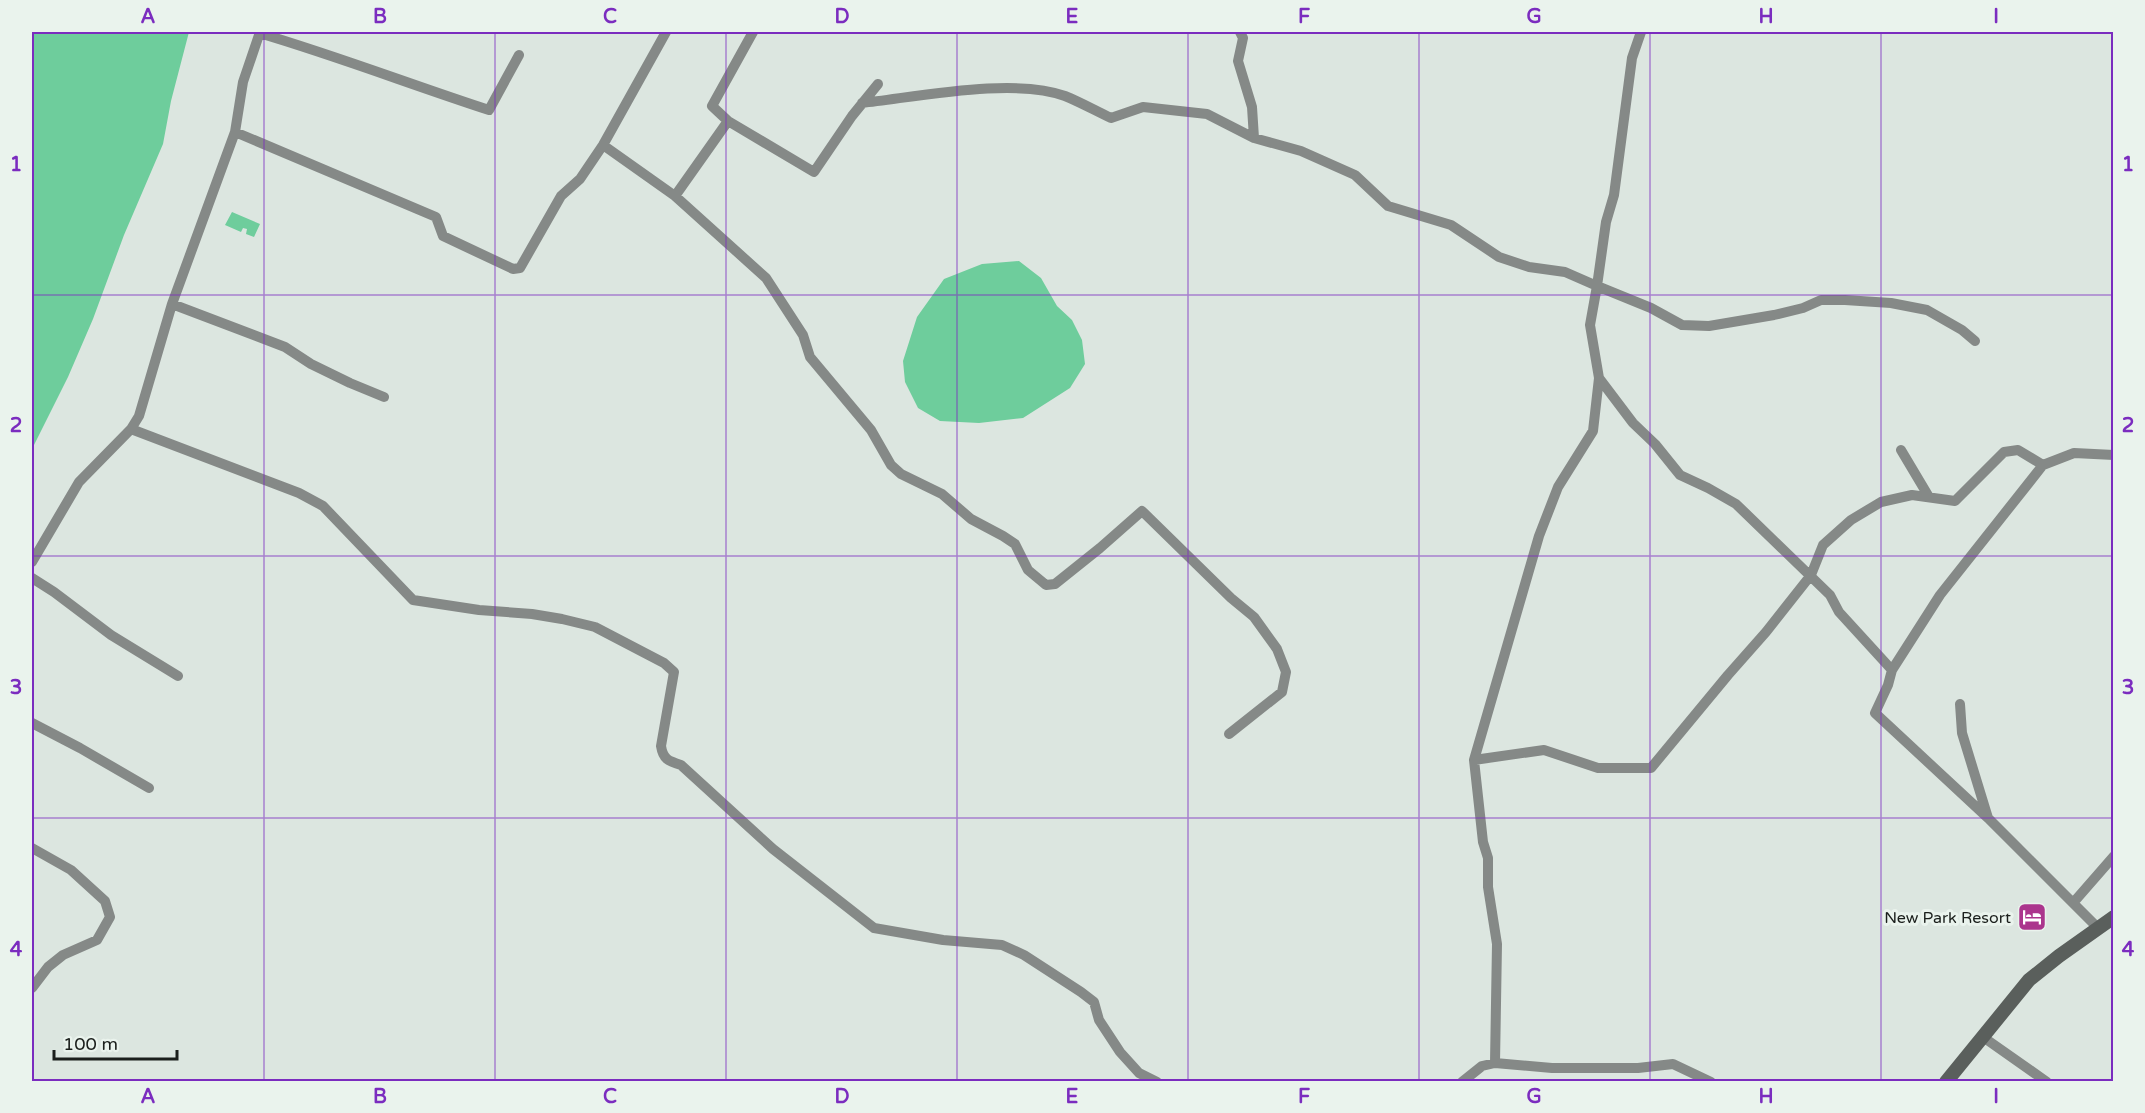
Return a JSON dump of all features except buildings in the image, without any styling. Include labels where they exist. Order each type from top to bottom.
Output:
[{"type":"main road","points":[[1946,1082],[2029,980],[2109,922]]},
{"type":"street","points":[[32,562],[79,482],[131,429],[139,416],[172,304],[235,132],[243,82],[259,32],[489,110],[519,55]]},
{"type":"street","points":[[235,132],[436,217],[442,236],[517,269],[520,268],[561,196],[580,179],[603,145],[666,32]]},
{"type":"street","points":[[753,32],[712,106],[728,121],[814,171],[878,84]]},
{"type":"street","points":[[1240,32],[1243,38],[1238,61],[1252,107],[1254,138]]},
{"type":"street","points":[[1495,1063],[1497,944],[1488,887],[1488,858],[1483,842],[1474,760],[1539,536],[1558,487],[1593,431],[1599,378],[1590,325],[1606,222],[1614,195],[1632,58],[1641,32]]},
{"type":"street","points":[[862,103],[1019,87],[1063,95],[1111,118],[1143,107],[1207,114],[1254,138],[1301,151],[1355,175],[1388,206],[1451,225],[1499,256],[1529,267],[1565,272],[1652,308],[1682,325],[1709,326],[1774,315],[1803,308],[1821,300],[1845,300],[1891,303],[1927,310],[1962,330],[1975,341]]},
{"type":"street","points":[[675,196],[728,121]]},
{"type":"street","points":[[603,145],[675,196],[766,278],[803,335],[810,357],[871,430],[891,465],[901,474],[942,494],[971,519],[1015,544],[1028,570],[1046,585],[1055,584],[1142,511],[1230,597],[1254,617],[1277,649],[1286,672],[1282,692],[1229,734]]},
{"type":"street","points":[[172,304],[285,347],[311,364],[384,397]]},
{"type":"street","points":[[1599,378],[1633,423],[1655,444],[1680,475],[1736,504],[1830,595],[1839,612],[1892,670]]},
{"type":"street","points":[[131,429],[299,493],[323,506],[413,600],[479,610],[562,618],[595,627],[664,663],[674,672],[661,746],[663,755],[668,761],[681,765],[773,849],[874,928],[943,940],[1002,945],[1081,992],[1094,1002],[1100,1020],[1126,1059],[1138,1073],[1157,1082]]},
{"type":"street","points":[[1901,450],[1929,497]]},
{"type":"street","points":[[1474,760],[1544,750],[1598,768],[1652,768],[1811,575],[1823,545],[1851,520],[1881,502],[1912,495],[1955,501],[2004,452],[2018,450],[2043,465]]},
{"type":"street","points":[[2109,922],[2073,903],[1988,818],[1875,713],[1892,670],[1940,595],[2043,465],[2074,453],[2114,455]]},
{"type":"street","points":[[32,578],[111,635],[178,676]]},
{"type":"street","points":[[1960,704],[1962,733],[1988,818]]},
{"type":"street","points":[[32,723],[81,748],[149,788]]},
{"type":"street","points":[[32,848],[71,870],[105,901],[110,917],[97,940],[63,955],[48,967],[32,988]]},
{"type":"street","points":[[2073,903],[2114,856]]},
{"type":"street","points":[[1983,1037],[2047,1082]]},
{"type":"street","points":[[1462,1082],[1482,1066],[1495,1063],[1552,1068],[1638,1068],[1673,1064],[1711,1082]]},
{"type":"shaded area","points":[[32,32],[189,32],[171,101],[163,144],[124,235],[93,319],[68,377],[32,449]]},
{"type":"shaded area","points":[[232,212],[260,224],[254,237],[246,234],[247,229],[243,228],[241,232],[225,225]]},
{"type":"shaded area","points":[[1019,261],[1041,278],[1057,306],[1072,320],[1082,340],[1085,364],[1070,388],[1023,418],[979,423],[940,421],[918,408],[905,382],[903,361],[917,317],[944,279],[982,264]]},
{"type":"place","name":"New Park Resort","points":[[2032,917]]}]
